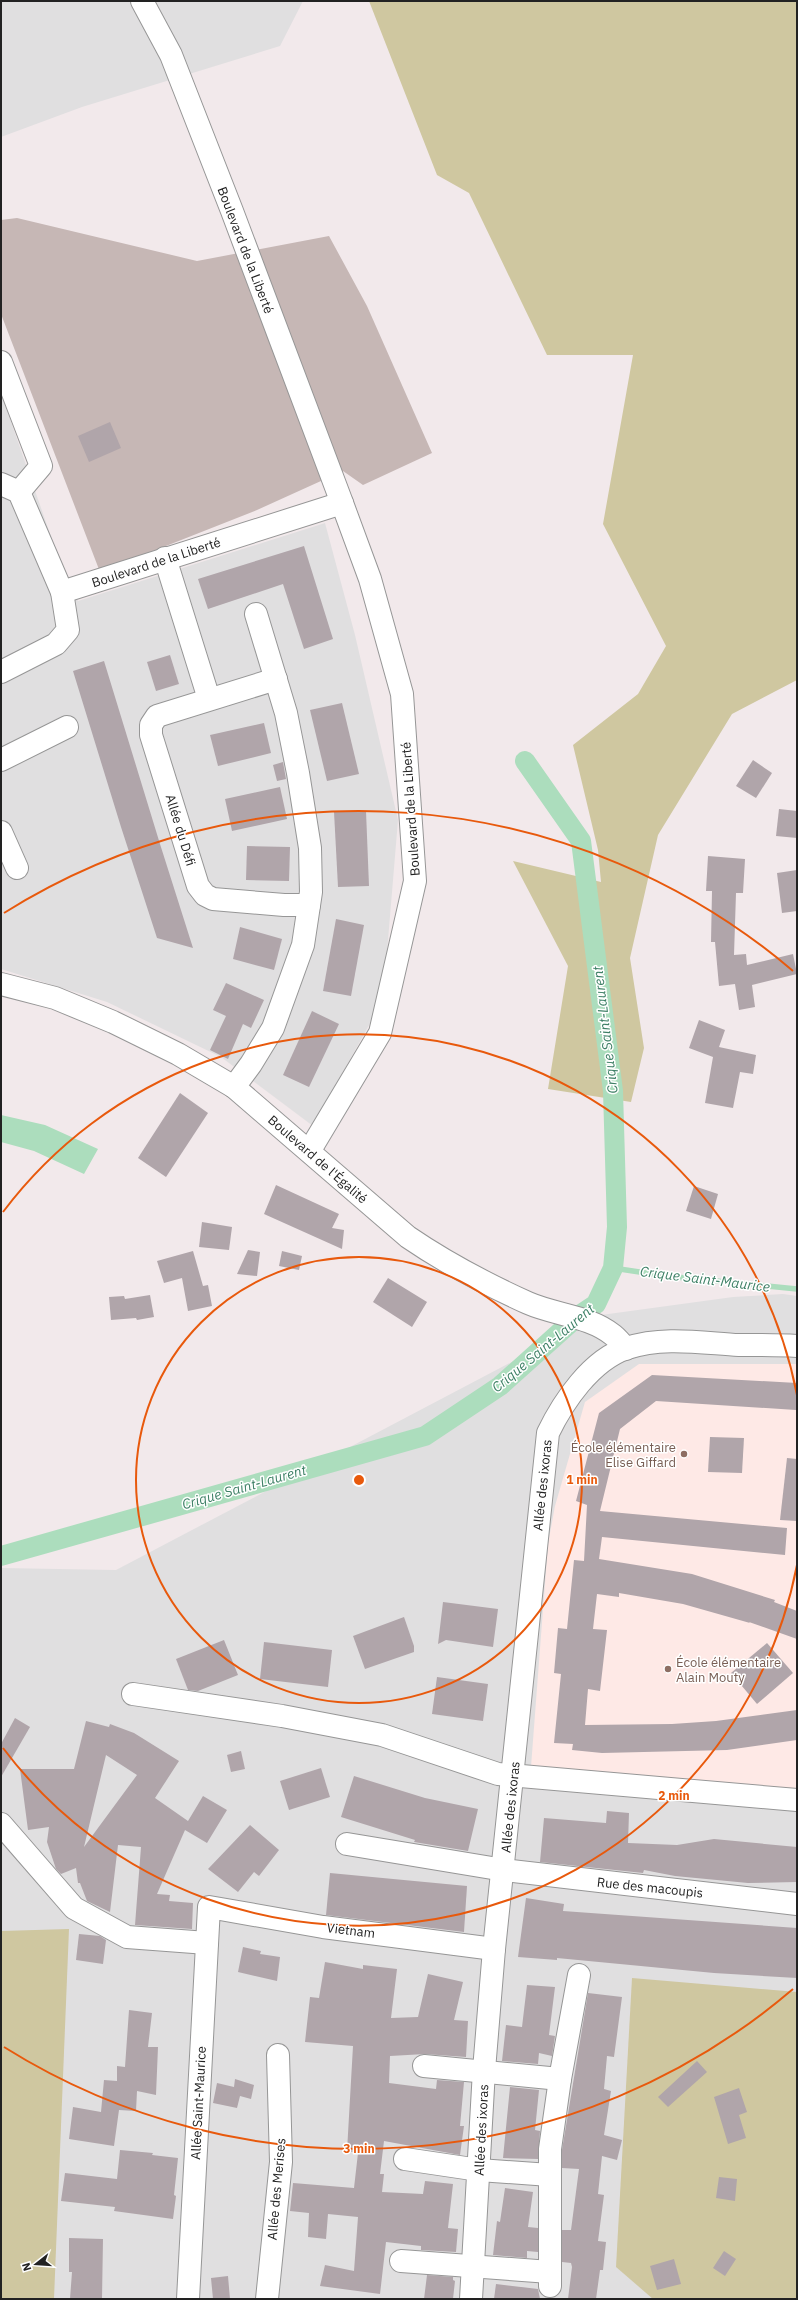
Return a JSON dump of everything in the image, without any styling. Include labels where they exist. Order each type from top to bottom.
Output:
[{"type":"street","name":"Boulevard de la Liberté","points":[[142,1],[171,55],[342,503],[370,579],[402,694],[415,881],[380,1033],[310,1150]]},
{"type":"street","points":[[1,362],[41,466],[10,488],[62,592],[68,630],[56,644],[1,672]]},
{"type":"street","name":"Boulevard de la Liberté","points":[[62,592],[165,558],[342,503]]},
{"type":"street","points":[[165,558],[209,698]]},
{"type":"street","points":[[234,1087],[251,1064],[273,1028],[303,945],[309,904],[310,848],[298,773],[276,679],[256,614]]},
{"type":"street","name":"Allée du Défi","points":[[276,679],[209,698],[157,716],[151,725],[151,735],[198,886],[205,895],[212,899],[284,905],[309,904]]},
{"type":"street","points":[[1,760],[67,727]]},
{"type":"street","points":[[1,832],[17,868]]},
{"type":"street","name":"Boulevard de l'Égalité","points":[[1,984],[55,998],[113,1022],[178,1054],[234,1087],[310,1150],[408,1237],[436,1256],[467,1274],[530,1304],[595,1325],[613,1335],[626,1349]]},
{"type":"street","name":"Allée des ixoras","points":[[471,2299],[484,2070],[494,1949],[504,1870],[548,1433],[560,1407],[582,1380],[609,1358],[626,1349],[647,1343],[685,1341],[797,1346]]},
{"type":"street","points":[[133,1694],[282,1716],[382,1735],[498,1774],[797,1800]]},
{"type":"street","points":[[1,1824],[74,1908],[127,1937],[207,1943]]},
{"type":"street","name":"Rue des macoupis","points":[[348,1844],[504,1870],[797,1904]]},
{"type":"street","name":"Allée Saint-Maurice","points":[[188,2299],[208,1907]]},
{"type":"street","name":"Vietnam","points":[[208,1907],[323,1927],[494,1949]]},
{"type":"street","points":[[400,2261],[472,2266],[550,2279],[550,2149],[560,2079],[579,1975]]},
{"type":"street","name":"Allée des Merises","points":[[266,2299],[281,2162],[278,2054]]},
{"type":"street","points":[[424,2066],[484,2070],[560,2079]]},
{"type":"street","points":[[405,2159],[479,2170],[550,2175]]},
{"type":"shaded area","points":[[1,1],[303,1],[280,46],[82,107],[1,137]]},
{"type":"shaded area","points":[[369,1],[797,1],[797,680],[732,714],[658,835],[630,958],[644,1048],[631,1102],[548,1089],[568,966],[513,861],[601,882],[598,850],[573,745],[638,694],[666,646],[603,524],[633,355],[547,355],[469,193],[437,175]]},
{"type":"shaded area","points":[[17,218],[197,261],[329,236],[367,306],[432,453],[363,485],[343,471],[257,510],[100,572],[1,314],[1,220]]},
{"type":"shaded area","points":[[1,393],[56,551],[78,601],[325,523],[355,635],[398,820],[383,1000],[313,1126],[221,1057],[107,1002],[1,969]]},
{"type":"shaded area","points":[[1,1115],[45,1125],[98,1149],[84,1174],[34,1151],[1,1142]]},
{"type":"shaded area","points":[[783,1294],[797,1296],[797,2299],[1,2299],[1,1568],[116,1570],[601,1315],[733,1297]]},
{"type":"shaded area","points":[[639,1364],[797,1364],[797,1799],[531,1767],[548,1544],[555,1506],[585,1402]]},
{"type":"shaded area","points":[[69,1929],[54,2299],[1,2299],[1,1931]]},
{"type":"shaded area","points":[[632,1978],[797,1992],[797,2299],[653,2299],[616,2267]]},
{"type":"building","points":[[110,422],[121,448],[89,462],[78,436]]},
{"type":"building","points":[[304,546],[333,639],[304,649],[283,584],[208,609],[198,579]]},
{"type":"building","points":[[170,655],[179,684],[156,691],[147,662]]},
{"type":"building","points":[[104,661],[193,948],[157,938],[121,827],[73,671]]},
{"type":"building","points":[[342,703],[359,774],[327,781],[310,710]]},
{"type":"building","points":[[264,723],[271,753],[218,766],[210,735]]},
{"type":"building","points":[[753,760],[772,773],[756,798],[736,786]]},
{"type":"building","points":[[283,762],[286,779],[277,781],[273,765]]},
{"type":"building","points":[[280,787],[287,819],[232,831],[225,799]]},
{"type":"building","points":[[779,809],[797,811],[797,838],[776,836]]},
{"type":"building","points":[[366,811],[369,886],[338,887],[334,812]]},
{"type":"building","points":[[247,846],[290,847],[289,881],[246,880]]},
{"type":"building","points":[[708,856],[745,859],[743,893],[736,893],[734,955],[746,954],[747,965],[793,954],[797,974],[752,985],[755,1007],[739,1010],[735,984],[719,986],[715,942],[711,942],[712,891],[706,891]]},
{"type":"building","points":[[797,870],[797,911],[782,913],[777,873]]},
{"type":"building","points":[[336,919],[364,925],[351,996],[323,991]]},
{"type":"building","points":[[240,927],[282,939],[274,970],[233,959]]},
{"type":"building","points":[[226,983],[264,1000],[251,1028],[243,1024],[228,1059],[210,1050],[226,1016],[213,1010]]},
{"type":"building","points":[[312,1011],[339,1024],[309,1087],[283,1075]]},
{"type":"building","points":[[699,1020],[725,1030],[719,1047],[756,1055],[753,1074],[740,1072],[733,1108],[705,1103],[713,1057],[689,1048]]},
{"type":"building","points":[[180,1093],[208,1113],[166,1177],[138,1158]]},
{"type":"building","points":[[276,1185],[339,1214],[332,1228],[344,1230],[342,1249],[264,1214]]},
{"type":"building","points":[[694,1186],[718,1194],[711,1219],[686,1211]]},
{"type":"building","points":[[202,1222],[232,1227],[229,1250],[199,1247]]},
{"type":"building","points":[[248,1250],[260,1252],[257,1276],[237,1274]]},
{"type":"building","points":[[193,1251],[203,1286],[208,1285],[212,1306],[188,1311],[182,1278],[164,1283],[157,1261]]},
{"type":"building","points":[[282,1251],[302,1256],[299,1270],[279,1266]]},
{"type":"building","points":[[388,1278],[427,1302],[412,1327],[373,1302]]},
{"type":"building","points":[[150,1295],[154,1317],[137,1320],[136,1318],[111,1320],[109,1297],[124,1296],[125,1299]]},
{"type":"building","points":[[652,1375],[797,1383],[796,1410],[656,1401],[620,1429],[600,1511],[787,1528],[785,1555],[602,1537],[599,1559],[692,1574],[775,1600],[774,1602],[797,1611],[797,1639],[749,1622],[750,1623],[683,1604],[619,1593],[619,1597],[597,1594],[593,1629],[607,1630],[600,1691],[588,1689],[585,1725],[672,1724],[716,1721],[797,1710],[797,1740],[727,1750],[602,1753],[572,1750],[573,1744],[554,1743],[561,1674],[554,1673],[558,1628],[567,1629],[574,1560],[584,1561],[587,1505],[576,1501],[599,1413]]},
{"type":"building","points":[[710,1437],[744,1438],[742,1473],[708,1472]]},
{"type":"building","points":[[787,1458],[797,1459],[797,1521],[780,1520]]},
{"type":"building","points":[[443,1602],[498,1609],[493,1647],[446,1640],[438,1644]]},
{"type":"building","points":[[404,1617],[414,1646],[414,1652],[365,1669],[353,1636]]},
{"type":"building","points":[[224,1640],[238,1675],[198,1691],[188,1690],[176,1659]]},
{"type":"building","points":[[264,1642],[332,1650],[328,1687],[260,1679]]},
{"type":"building","points":[[767,1643],[793,1673],[757,1704],[731,1673]]},
{"type":"building","points":[[437,1677],[488,1684],[483,1721],[432,1714]]},
{"type":"building","points":[[15,1718],[30,1727],[1,1777],[1,1744]]},
{"type":"building","points":[[86,1721],[109,1727],[110,1724],[134,1733],[179,1761],[155,1798],[188,1821],[203,1796],[227,1810],[207,1843],[185,1830],[157,1894],[170,1895],[169,1901],[193,1903],[192,1929],[135,1925],[141,1847],[118,1845],[110,1912],[87,1901],[80,1883],[78,1883],[76,1868],[61,1874],[56,1869],[47,1842],[49,1827],[28,1830],[20,1769],[74,1769]],"holes":[[[106,1755],[137,1775],[84,1847]]]},
{"type":"building","points":[[241,1751],[245,1769],[231,1772],[227,1755]]},
{"type":"building","points":[[321,1768],[330,1797],[289,1810],[280,1781]]},
{"type":"building","points":[[354,1776],[425,1798],[478,1809],[468,1851],[414,1842],[415,1840],[341,1817]]},
{"type":"building","points":[[607,1811],[629,1813],[628,1843],[677,1845],[714,1839],[797,1847],[797,1882],[748,1883],[675,1876],[644,1870],[643,1873],[540,1862],[544,1818],[606,1823]]},
{"type":"building","points":[[250,1825],[279,1850],[259,1876],[254,1872],[238,1892],[208,1869]]},
{"type":"building","points":[[330,1873],[467,1886],[464,1932],[326,1915]]},
{"type":"building","points":[[526,1898],[564,1904],[563,1911],[797,1928],[797,1978],[714,1973],[557,1958],[557,1960],[518,1957]]},
{"type":"building","points":[[79,1934],[100,1936],[106,1940],[103,1964],[76,1960]]},
{"type":"building","points":[[243,1947],[261,1951],[260,1954],[280,1957],[277,1981],[238,1972]]},
{"type":"building","points":[[325,1962],[363,1969],[363,1965],[397,1969],[391,2018],[418,2017],[428,1974],[463,1982],[454,2020],[468,2021],[466,2057],[425,2054],[390,2056],[389,2083],[436,2089],[437,2080],[464,2082],[460,2126],[464,2126],[460,2155],[384,2141],[380,2174],[384,2174],[382,2192],[423,2194],[425,2181],[453,2184],[448,2228],[458,2229],[456,2252],[421,2250],[421,2246],[386,2242],[380,2294],[320,2286],[325,2265],[354,2271],[358,2217],[328,2214],[326,2239],[308,2237],[309,2213],[290,2211],[293,2183],[354,2188],[358,2153],[347,2151],[353,2046],[305,2042],[310,1997],[319,1998]]},
{"type":"building","points":[[527,1985],[555,1987],[549,2035],[555,2036],[552,2056],[539,2053],[538,2064],[502,2061],[506,2025],[522,2027]]},
{"type":"building","points":[[588,1993],[622,1997],[614,2057],[607,2056],[604,2089],[611,2091],[604,2135],[622,2140],[617,2160],[602,2156],[598,2194],[604,2195],[598,2241],[606,2242],[603,2270],[600,2270],[596,2299],[568,2299],[572,2267],[571,2263],[562,2262],[562,2230],[571,2230],[579,2169],[562,2168],[562,2150]]},
{"type":"building","points":[[129,2010],[152,2013],[148,2047],[158,2047],[156,2095],[137,2091],[136,2111],[119,2110],[114,2146],[69,2139],[73,2107],[101,2112],[104,2080],[117,2081],[117,2066],[125,2067]]},
{"type":"building","points":[[697,2061],[707,2072],[668,2107],[658,2097]]},
{"type":"building","points":[[235,2079],[254,2085],[251,2099],[240,2096],[237,2108],[213,2103],[217,2083],[234,2087]]},
{"type":"building","points":[[510,2087],[539,2090],[535,2130],[540,2131],[538,2159],[503,2158]]},
{"type":"building","points":[[739,2088],[747,2112],[739,2115],[746,2138],[728,2144],[714,2097]]},
{"type":"building","points":[[120,2150],[153,2153],[152,2155],[178,2158],[173,2219],[114,2211],[115,2207],[61,2201],[65,2173],[117,2179]]},
{"type":"building","points":[[719,2177],[737,2179],[735,2201],[716,2198]]},
{"type":"building","points":[[505,2188],[533,2192],[528,2227],[538,2228],[538,2252],[527,2251],[527,2258],[493,2255],[497,2221],[500,2222]]},
{"type":"building","points":[[69,2238],[103,2239],[102,2299],[70,2299],[72,2272],[69,2272]]},
{"type":"building","points":[[724,2251],[736,2259],[725,2276],[713,2268]]},
{"type":"building","points":[[674,2259],[681,2284],[657,2290],[650,2266]]},
{"type":"building","points":[[427,2275],[453,2277],[453,2280],[455,2281],[453,2299],[424,2299]]},
{"type":"building","points":[[228,2276],[230,2299],[213,2299],[211,2278]]},
{"type":"building","points":[[496,2284],[538,2289],[540,2299],[494,2299]]},
{"type":"waterway","name":"Crique Saint-Laurent","points":[[1,1556],[425,1436],[500,1386],[578,1316],[596,1304],[613,1268],[617,1227],[613,1091],[581,841],[525,761]]},
{"type":"waterway","name":"Crique Saint-Maurice","points":[[613,1268],[666,1276],[797,1289]]},
{"type":"place","name":"École élémentaire Elise Giffard","points":[[684,1454]]},
{"type":"place","name":"École élémentaire Alain Mouty","points":[[668,1669]]}]
